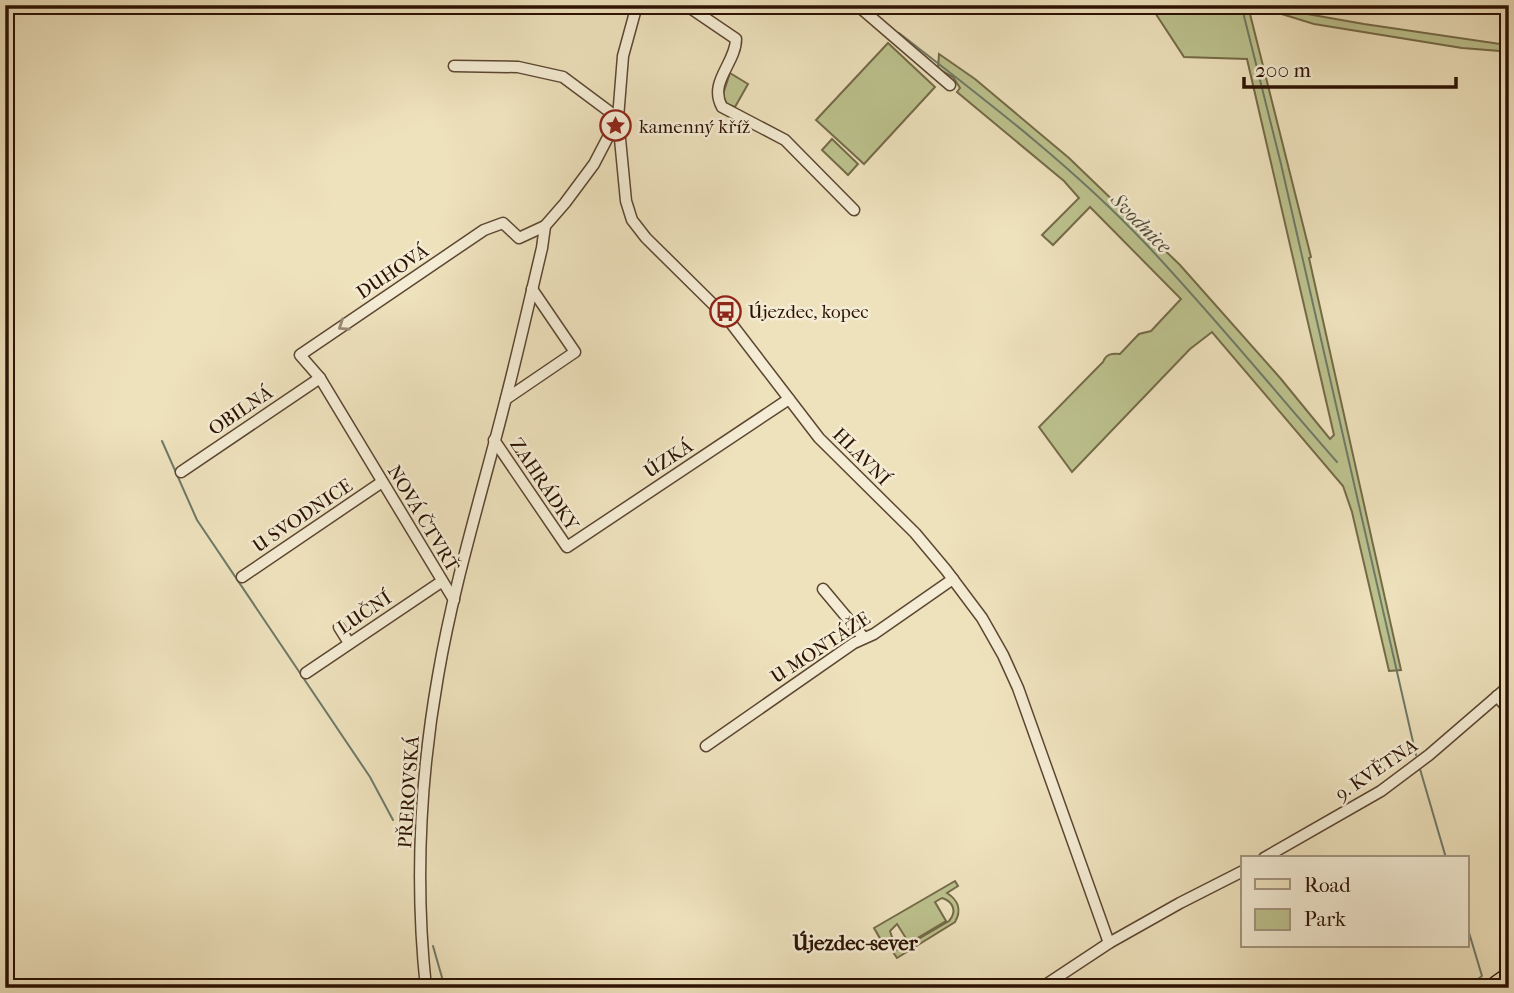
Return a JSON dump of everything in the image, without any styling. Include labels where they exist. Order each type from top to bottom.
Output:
[{"type":"main road","points":[[1488,988],[1509,973]]},
{"type":"main road","points":[[1504,988],[1509,984]]},
{"type":"street","name":"HLAVNÍ","points":[[637,5],[623,56],[618,118],[626,201],[632,220],[646,238],[727,318],[819,438],[915,533],[982,618],[1018,688],[1109,943]]},
{"type":"street","points":[[686,5],[736,39],[736,46],[719,83],[718,101],[722,107],[785,140],[855,211]]},
{"type":"street","points":[[857,5],[950,85]]},
{"type":"street","points":[[454,66],[518,67],[563,77],[618,118]]},
{"type":"street","name":"NOVÁ ČTVRŤ","points":[[454,600],[506,399],[545,226],[594,164],[618,118]]},
{"type":"street","name":"DUHOVÁ","points":[[304,352],[484,230],[503,223],[519,237],[545,226]]},
{"type":"street","points":[[506,399],[575,352],[532,289]]},
{"type":"street","name":"NOVÁ ČTVRŤ","points":[[304,352],[300,355],[320,378],[454,600]]},
{"type":"street","name":"OBILNÁ","points":[[181,472],[320,378]]},
{"type":"street","name":"ÚZKÁ","points":[[567,547],[789,399]]},
{"type":"street","name":"ZAHRÁDKY","points":[[494,440],[567,547]]},
{"type":"street","name":"U SVODNICE","points":[[242,577],[382,482]]},
{"type":"street","name":"U MONTÁŽE","points":[[706,746],[854,643],[874,634],[953,579]]},
{"type":"street","name":"LUČNÍ","points":[[306,673],[442,582]]},
{"type":"street","points":[[823,589],[864,639]]},
{"type":"street","name":"PŘEROVSKÁ","points":[[426,988],[421,869],[427,752],[438,676],[454,600]]},
{"type":"street","points":[[339,627],[349,643]]},
{"type":"street","name":"9. KVĚTNA","points":[[1267,856],[1381,791],[1429,755],[1509,686]]},
{"type":"street","points":[[1497,696],[1509,710]]},
{"type":"street","points":[[1041,988],[1109,943],[1241,872]]},
{"type":"green space","points":[[1150,5],[1279,5],[1296,12],[1364,24],[1500,44],[1505,41],[1498,5],[1509,5],[1509,56],[1500,51],[1462,48],[1314,24],[1256,6],[1249,10],[1311,257],[1309,258],[1401,670],[1389,671],[1352,512],[1343,486],[1212,332],[1190,349],[1072,472],[1039,427],[1106,357],[1120,354],[1139,334],[1151,331],[1181,299],[1090,207],[1053,245],[1042,235],[1079,198],[1064,181],[957,92],[960,88],[953,77],[938,69],[939,54],[975,79],[1069,158],[1180,265],[1330,439],[1334,435],[1247,59],[1184,57]]},
{"type":"green space","points":[[888,43],[935,87],[864,164],[816,120]]},
{"type":"green space","points":[[730,73],[748,84],[735,107],[727,104],[722,97]]},
{"type":"green space","points":[[832,139],[858,164],[848,175],[822,150]]},
{"type":"green space","points":[[955,881],[958,886],[947,893],[958,906],[955,922],[897,958],[893,952],[898,949],[890,944],[885,947],[874,928]],"holes":[[[942,898],[952,905],[953,911],[949,921],[908,945],[894,943],[890,931],[897,924],[909,943],[946,921],[935,902]]]},
{"type":"waterway","points":[[1506,5],[1509,17]]},
{"type":"waterway","points":[[1242,8],[1281,164],[1416,755]]},
{"type":"waterway","name":"Svodnice","points":[[899,33],[1026,133],[1116,214],[1194,296],[1337,462]]},
{"type":"waterway","points":[[162,441],[197,520],[370,777],[393,820]]},
{"type":"waterway","name":"Svodnice","points":[[1420,769],[1445,856]]},
{"type":"waterway","name":"Svodnice","points":[[1466,988],[1482,976],[1468,929]]},
{"type":"waterway","points":[[433,946],[445,988]]},
{"type":"place","name":"kamenný kříž","points":[[616,126]]},
{"type":"place","name":"Újezdec, kopec","points":[[725,311]]},
{"type":"district","name":"Újezdec-sever","points":[[855,943]]}]
